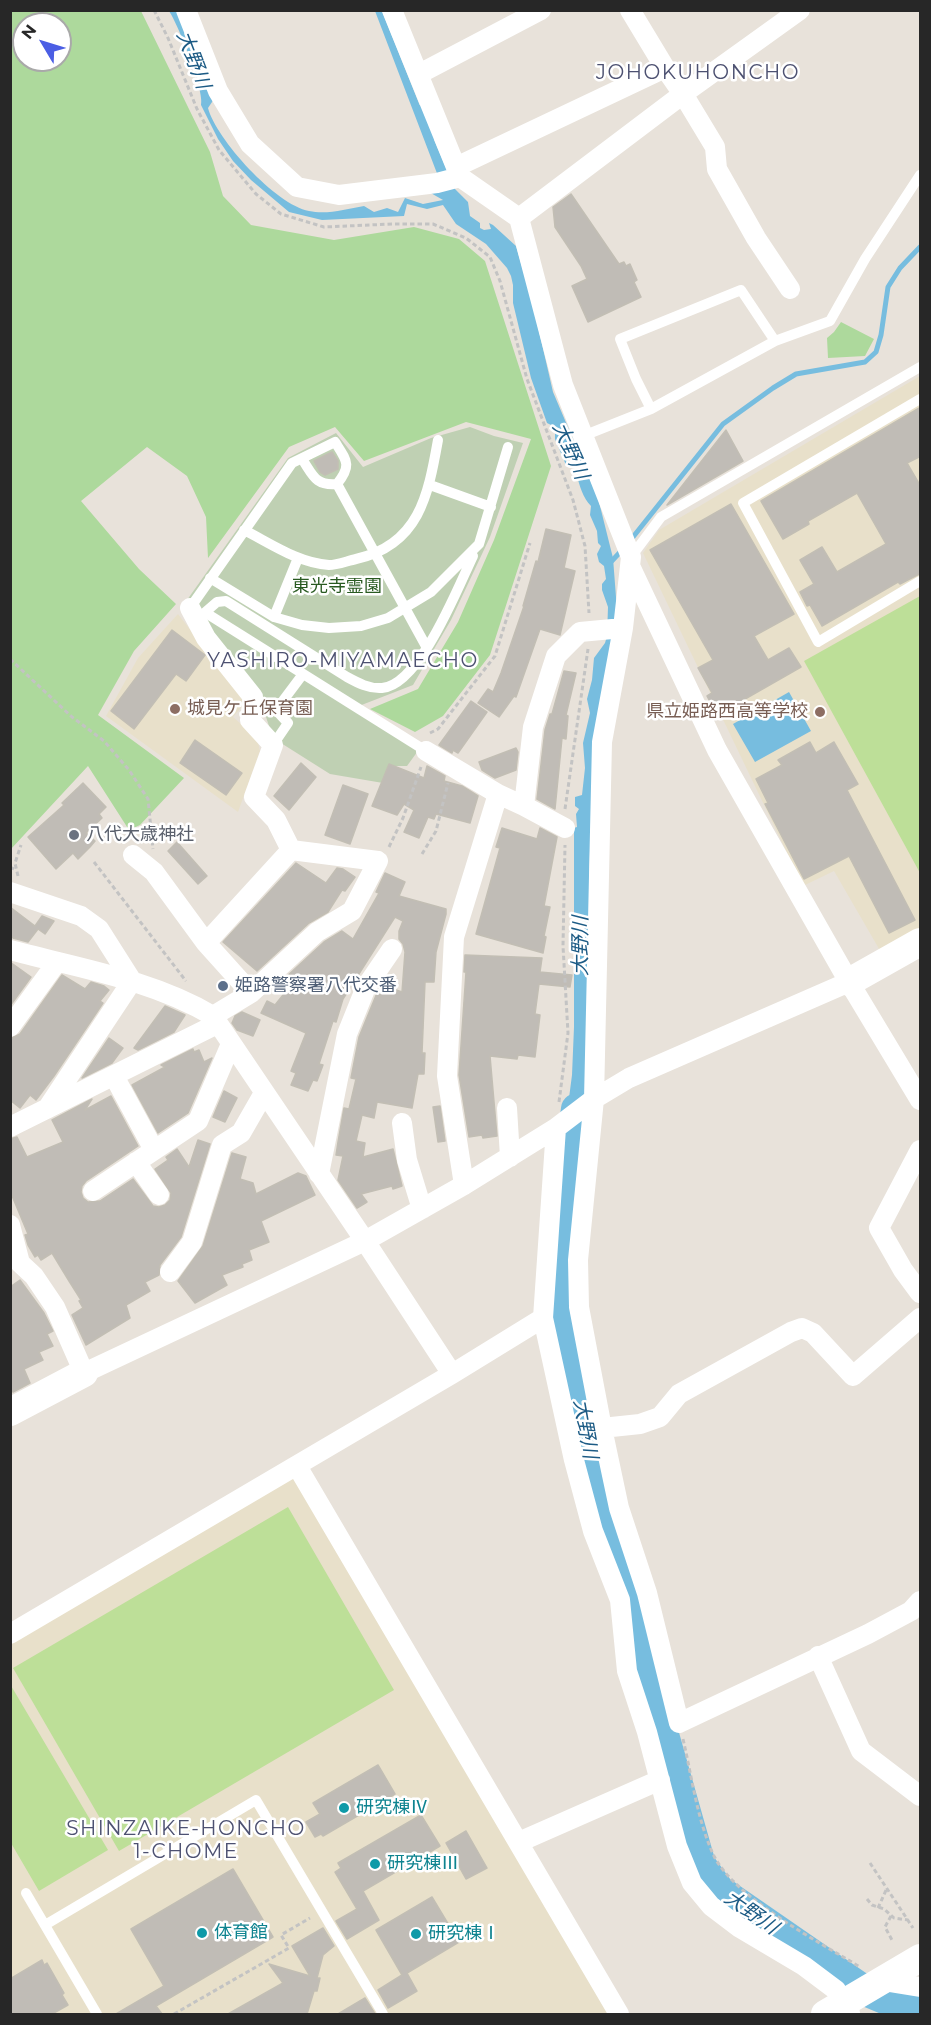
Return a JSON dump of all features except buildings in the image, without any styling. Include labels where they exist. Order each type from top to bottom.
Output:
[{"type":"street","points":[[186,10],[218,91],[250,144],[297,187],[339,195],[452,176],[665,68]]},
{"type":"street","points":[[392,10],[419,74],[452,176],[519,218],[563,385],[631,562],[717,750],[849,982],[921,1100]]},
{"type":"street","points":[[419,74],[541,10]]},
{"type":"street","points":[[630,10],[715,147],[717,169],[756,238],[790,289]]},
{"type":"street","points":[[519,218],[683,94],[800,10]]},
{"type":"street","points":[[631,562],[623,628],[602,742],[594,1099],[578,1260],[579,1307],[619,1508],[647,1593],[679,1723],[868,1634],[910,1611],[921,1601]]},
{"type":"street","points":[[197,614],[206,638],[253,697],[250,720],[273,745],[254,797],[276,820],[291,850]]},
{"type":"street","points":[[524,806],[533,727],[556,656],[580,632],[623,628]]},
{"type":"street","points":[[419,746],[498,794],[565,828]]},
{"type":"street","points":[[464,1185],[447,1076],[454,937],[498,794]]},
{"type":"street","points":[[10,1127],[114,1076],[215,1020],[251,993],[317,932],[352,911],[378,861],[291,850]]},
{"type":"street","points":[[206,943],[291,850]]},
{"type":"street","points":[[133,855],[154,872],[206,943],[251,993]]},
{"type":"street","points":[[17,895],[81,916],[99,929],[132,981]]},
{"type":"street","points":[[10,1412],[84,1373],[365,1241],[510,1157],[560,1125],[594,1099],[629,1078],[849,982],[921,942]]},
{"type":"street","points":[[319,1174],[347,1034],[366,987],[392,949]]},
{"type":"street","points":[[10,950],[132,981],[175,996],[215,1020],[452,1374]]},
{"type":"street","points":[[10,1027],[57,962]]},
{"type":"street","points":[[47,1109],[132,981]]},
{"type":"street","points":[[93,1191],[198,1121],[231,1044]]},
{"type":"street","points":[[114,1076],[154,1150]]},
{"type":"street","points":[[170,1272],[192,1242],[222,1145],[241,1133],[264,1093]]},
{"type":"street","points":[[507,1108],[510,1157]]},
{"type":"street","points":[[402,1123],[407,1160],[422,1209]]},
{"type":"street","points":[[560,1125],[543,1318],[574,1460],[593,1531],[620,1600],[627,1671],[647,1732],[677,1846],[692,1883],[718,1912],[740,1928],[804,1966],[836,1990],[843,2008],[907,1974]]},
{"type":"street","points":[[921,1150],[879,1228],[903,1269],[921,1293]]},
{"type":"street","points":[[135,1162],[159,1195]]},
{"type":"street","points":[[10,1225],[15,1266],[34,1276],[55,1307],[84,1373]]},
{"type":"street","points":[[10,1634],[297,1466],[543,1318]]},
{"type":"street","points":[[602,1428],[640,1424],[660,1416],[679,1395],[802,1328],[813,1333],[853,1376],[921,1318]]},
{"type":"street","points":[[297,1466],[619,2014]]},
{"type":"street","points":[[818,1656],[861,1751],[921,1796]]},
{"type":"street","points":[[519,1842],[660,1780]]},
{"type":"lane","points":[[583,436],[651,409],[776,341],[830,321],[865,259],[921,175]]},
{"type":"lane","points":[[651,409],[620,339],[741,290],[776,341]]},
{"type":"lane","points":[[631,562],[661,517],[921,367]]},
{"type":"lane","points":[[921,399],[743,503],[818,642],[921,581]]},
{"type":"lane","points":[[244,530],[298,558],[330,565],[376,555],[399,540],[416,517],[430,485],[438,440]]},
{"type":"lane","points":[[197,614],[210,578],[291,463],[335,442],[347,460],[346,472],[338,484]]},
{"type":"lane","points":[[197,614],[217,602],[226,601],[339,673],[366,686],[383,688],[400,682],[409,674],[427,648],[478,544],[508,447]]},
{"type":"lane","points":[[302,459],[317,481],[327,485],[338,484]]},
{"type":"lane","points":[[338,484],[427,648]]},
{"type":"lane","points":[[430,485],[491,507]]},
{"type":"lane","points":[[210,578],[274,618],[302,625],[329,628],[361,626],[388,618],[431,592],[478,544]]},
{"type":"lane","points":[[274,618],[298,558]]},
{"type":"lane","points":[[197,614],[303,674],[419,746]]},
{"type":"lane","points":[[273,745],[288,723],[276,710],[303,674]]},
{"type":"lane","points":[[45,1925],[256,1800],[383,2014]]},
{"type":"lane","points":[[26,1893],[97,2014]]},
{"type":"path","points":[[154,10],[197,109],[219,150],[256,194],[281,214],[324,227],[433,224],[466,238],[490,257],[500,281],[527,379],[573,500],[585,546],[590,631],[565,804],[563,946],[568,1033],[560,1125]]},
{"type":"path","points":[[378,861],[393,840],[404,818],[419,746],[438,729],[495,656],[530,543]]},
{"type":"path","points":[[10,659],[72,717],[104,741],[129,770],[148,799],[154,872]]},
{"type":"path","points":[[422,854],[436,831],[452,766]]},
{"type":"path","points":[[17,895],[15,863],[21,844]]},
{"type":"path","points":[[94,862],[192,989]]},
{"type":"path","points":[[10,867],[16,870]]},
{"type":"path","points":[[679,1723],[701,1818],[714,1857],[737,1887],[785,1920],[907,1974]]},
{"type":"path","points":[[870,1863],[913,1928]]},
{"type":"path","points":[[878,1908],[887,1888]]},
{"type":"path","points":[[867,1899],[891,1916],[908,1920]]},
{"type":"path","points":[[174,2014],[289,1948],[281,1935],[322,1911]]},
{"type":"path","points":[[891,1916],[885,1928],[893,1942]]},
{"type":"shaded area","name":"県立姫路西高等学校","points":[[920,376],[920,932],[882,954],[834,871],[803,886],[643,553],[659,530]]},
{"type":"shaded area","name":"城見ケ丘保育園","points":[[178,614],[246,702],[233,717],[257,738],[260,751],[238,812],[106,716],[138,658]]},
{"type":"shaded area","points":[[295,1473],[614,2014],[11,2014],[10,1638]]},
{"type":"green space","points":[[11,10],[141,11],[210,152],[223,196],[251,225],[334,240],[414,227],[459,239],[485,261],[551,466],[490,655],[443,716],[415,732],[370,709],[418,689],[458,622],[494,540],[531,439],[466,422],[364,461],[335,427],[289,447],[208,558],[206,517],[187,476],[147,447],[81,501],[139,569],[176,604],[134,651],[98,715],[184,778],[140,825],[129,830],[88,766],[11,849]]},
{"type":"green space","points":[[841,322],[874,339],[865,356],[828,358],[827,338]]},
{"type":"green space","name":"東光寺霊園","points":[[470,427],[523,443],[490,537],[451,620],[413,685],[359,706],[423,744],[407,766],[390,766],[383,783],[330,774],[273,738],[260,699],[187,600],[288,458],[336,433],[363,467],[431,438]]},
{"type":"green space","points":[[920,596],[920,873],[804,661]]},
{"type":"green space","points":[[288,1507],[394,1690],[119,1851],[13,1668]]},
{"type":"green space","points":[[10,1684],[108,1850],[39,1891],[11,1843]]},
{"type":"water","points":[[169,11],[177,11],[214,99],[208,108],[213,121],[235,153],[265,184],[280,197],[309,211],[330,212],[364,206],[374,212],[387,208],[398,212],[405,198],[423,204],[443,200],[429,192],[438,176],[375,11],[382,11],[455,189],[468,202],[470,216],[480,223],[480,228],[484,230],[491,229],[489,223],[493,225],[516,246],[532,301],[553,392],[598,498],[613,558],[618,623],[591,822],[590,1000],[582,1151],[562,1152],[572,1075],[574,1027],[574,828],[577,827],[576,814],[579,809],[575,806],[575,797],[582,795],[585,768],[583,743],[590,713],[587,699],[594,658],[605,643],[607,636],[608,607],[602,590],[602,584],[606,579],[604,566],[599,562],[597,554],[601,546],[598,543],[597,531],[590,515],[591,506],[582,492],[569,451],[564,446],[562,447],[568,465],[566,465],[555,439],[555,427],[547,423],[531,378],[513,303],[511,276],[486,244],[456,224],[443,205],[427,209],[407,204],[404,216],[322,220],[289,212],[251,180],[233,161],[218,139],[201,105],[195,73]]},
{"type":"water","points":[[789,692],[811,731],[755,762],[733,724]]},
{"type":"waterway","points":[[421,107],[433,138]]},
{"type":"waterway","points":[[629,542],[723,424],[796,374],[865,362],[876,352],[881,335],[888,287],[900,268],[920,247]]},
{"type":"waterway","points":[[609,564],[623,549]]},
{"type":"waterway","name":"大野川","points":[[577,1109],[567,1180],[561,1275],[588,1457],[633,1600],[662,1731],[700,1865],[719,1891],[858,1987],[906,2007],[920,2010]]},
{"type":"place","name":"城見ケ丘保育園","points":[[175,709]]},
{"type":"place","name":"県立姫路西高等学校","points":[[820,712]]},
{"type":"place","name":"八代大歳神社","points":[[74,835]]},
{"type":"place","name":"姫路警察署八代交番","points":[[223,986]]},
{"type":"place","name":"研究棟Ⅳ","points":[[344,1808]]},
{"type":"place","name":"研究棟Ⅲ","points":[[375,1864]]},
{"type":"place","name":"体育館","points":[[202,1933]]},
{"type":"place","name":"研究棟Ⅰ","points":[[416,1934]]},
{"type":"district","name":"JOHOKUHONCHO","points":[[698,73]]},
{"type":"district","name":"YASHIRO-MIYAMAECHO","points":[[343,661]]},
{"type":"district","name":"SHINZAIKE-HONCHO 1-CHOME","points":[[186,1840]]}]
